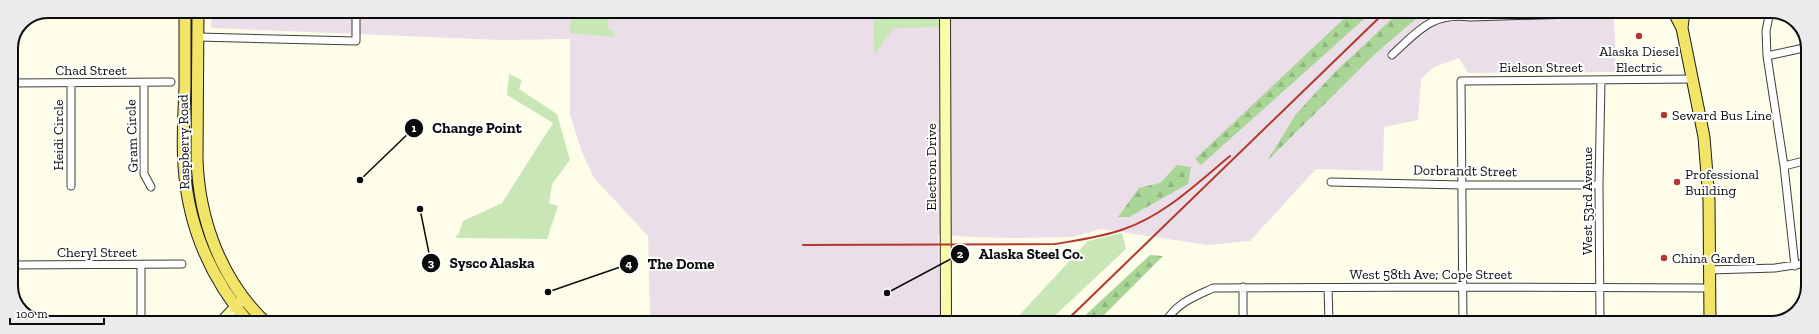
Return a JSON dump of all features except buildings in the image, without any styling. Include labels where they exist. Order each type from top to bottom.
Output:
[{"type":"main road","name":"Raspberry Road","points":[[185,18],[184,158],[186,187],[194,228],[204,253],[217,279],[243,316]]},
{"type":"main road","name":"Raspberry Road","points":[[198,18],[197,159],[201,204],[214,246],[234,285],[260,316]]},
{"type":"main road","points":[[1679,18],[1693,79],[1704,137],[1709,200],[1710,316]]},
{"type":"street","points":[[198,37],[356,41],[356,18]]},
{"type":"street","name":"Electron Drive","points":[[945,18],[946,316]]},
{"type":"street","points":[[1392,55],[1426,24],[1445,18]]},
{"type":"street","points":[[1769,18],[1766,31],[1767,56],[1784,166],[1796,266]]},
{"type":"street","points":[[1767,56],[1801,49]]},
{"type":"street","name":"Eielson Street","points":[[1462,185],[1461,81],[1693,79]]},
{"type":"street","name":"West 53rd Avenue","points":[[1600,316],[1599,185],[1601,80]]},
{"type":"street","name":"Chad Street","points":[[18,82],[171,82]]},
{"type":"street","name":"Gram Circle","points":[[144,82],[144,174],[151,187]]},
{"type":"street","name":"Heidi Circle","points":[[71,83],[71,186]]},
{"type":"street","points":[[1784,166],[1801,162]]},
{"type":"street","name":"Dorbrandt Street","points":[[1331,182],[1462,185],[1599,185]]},
{"type":"street","points":[[1462,185],[1462,316]]},
{"type":"street","name":"Cheryl Street","points":[[18,265],[182,264]]},
{"type":"street","points":[[141,265],[141,316]]},
{"type":"street","points":[[1710,270],[1801,265]]},
{"type":"street","points":[[1243,287],[1243,316]]},
{"type":"street","name":"West 58th Ave; Cope Street","points":[[1169,316],[1185,300],[1214,288],[1710,288]]},
{"type":"street","points":[[1328,288],[1329,316]]},
{"type":"street","points":[[226,316],[244,298]]},
{"type":"shaded area","points":[[212,18],[1614,18],[1616,71],[1468,73],[1459,58],[1434,67],[1421,79],[1418,120],[1384,127],[1383,171],[1316,169],[1250,241],[1208,245],[1101,229],[1072,237],[1011,238],[970,237],[938,234],[941,316],[650,316],[648,236],[594,178],[582,152],[570,115],[570,39],[501,40],[211,28]]},
{"type":"green space","points":[[571,18],[609,18],[608,28],[615,33],[614,37],[570,33]]},
{"type":"green space","points":[[874,18],[942,18],[942,27],[894,28],[874,55]]},
{"type":"green space","points":[[1345,18],[1365,18],[1201,165],[1195,159]]},
{"type":"green space","points":[[1393,18],[1417,18],[1375,54],[1267,161],[1296,114],[1334,73]]},
{"type":"green space","points":[[509,74],[522,80],[519,89],[557,114],[570,160],[552,184],[549,203],[558,206],[547,239],[455,238],[459,233],[463,221],[502,203],[553,123],[507,95]]},
{"type":"green space","points":[[1177,165],[1191,167],[1188,184],[1129,217],[1118,217],[1139,188],[1160,183]]},
{"type":"green space","points":[[1122,233],[1126,249],[1054,316],[1018,316],[1088,241]]},
{"type":"green space","points":[[1150,255],[1163,256],[1103,316],[1085,316]]},
{"type":"railway","points":[[1071,316],[1379,18]]},
{"type":"railway","points":[[803,245],[1055,244],[1090,238],[1124,229],[1139,223],[1167,207],[1230,156]]},
{"type":"place","name":"Alaska Diesel Electric","points":[[1639,36]]},
{"type":"place","name":"Seward Bus Line","points":[[1664,115]]},
{"type":"place","name":"Change Point","points":[[360,180]]},
{"type":"place","name":"Professional Building","points":[[1677,182]]},
{"type":"place","name":"Sysco Alaska","points":[[420,209]]},
{"type":"place","name":"China Garden","points":[[1664,258]]},
{"type":"place","name":"The Dome","points":[[548,292]]},
{"type":"place","name":"Alaska Steel Co.","points":[[887,293]]}]
